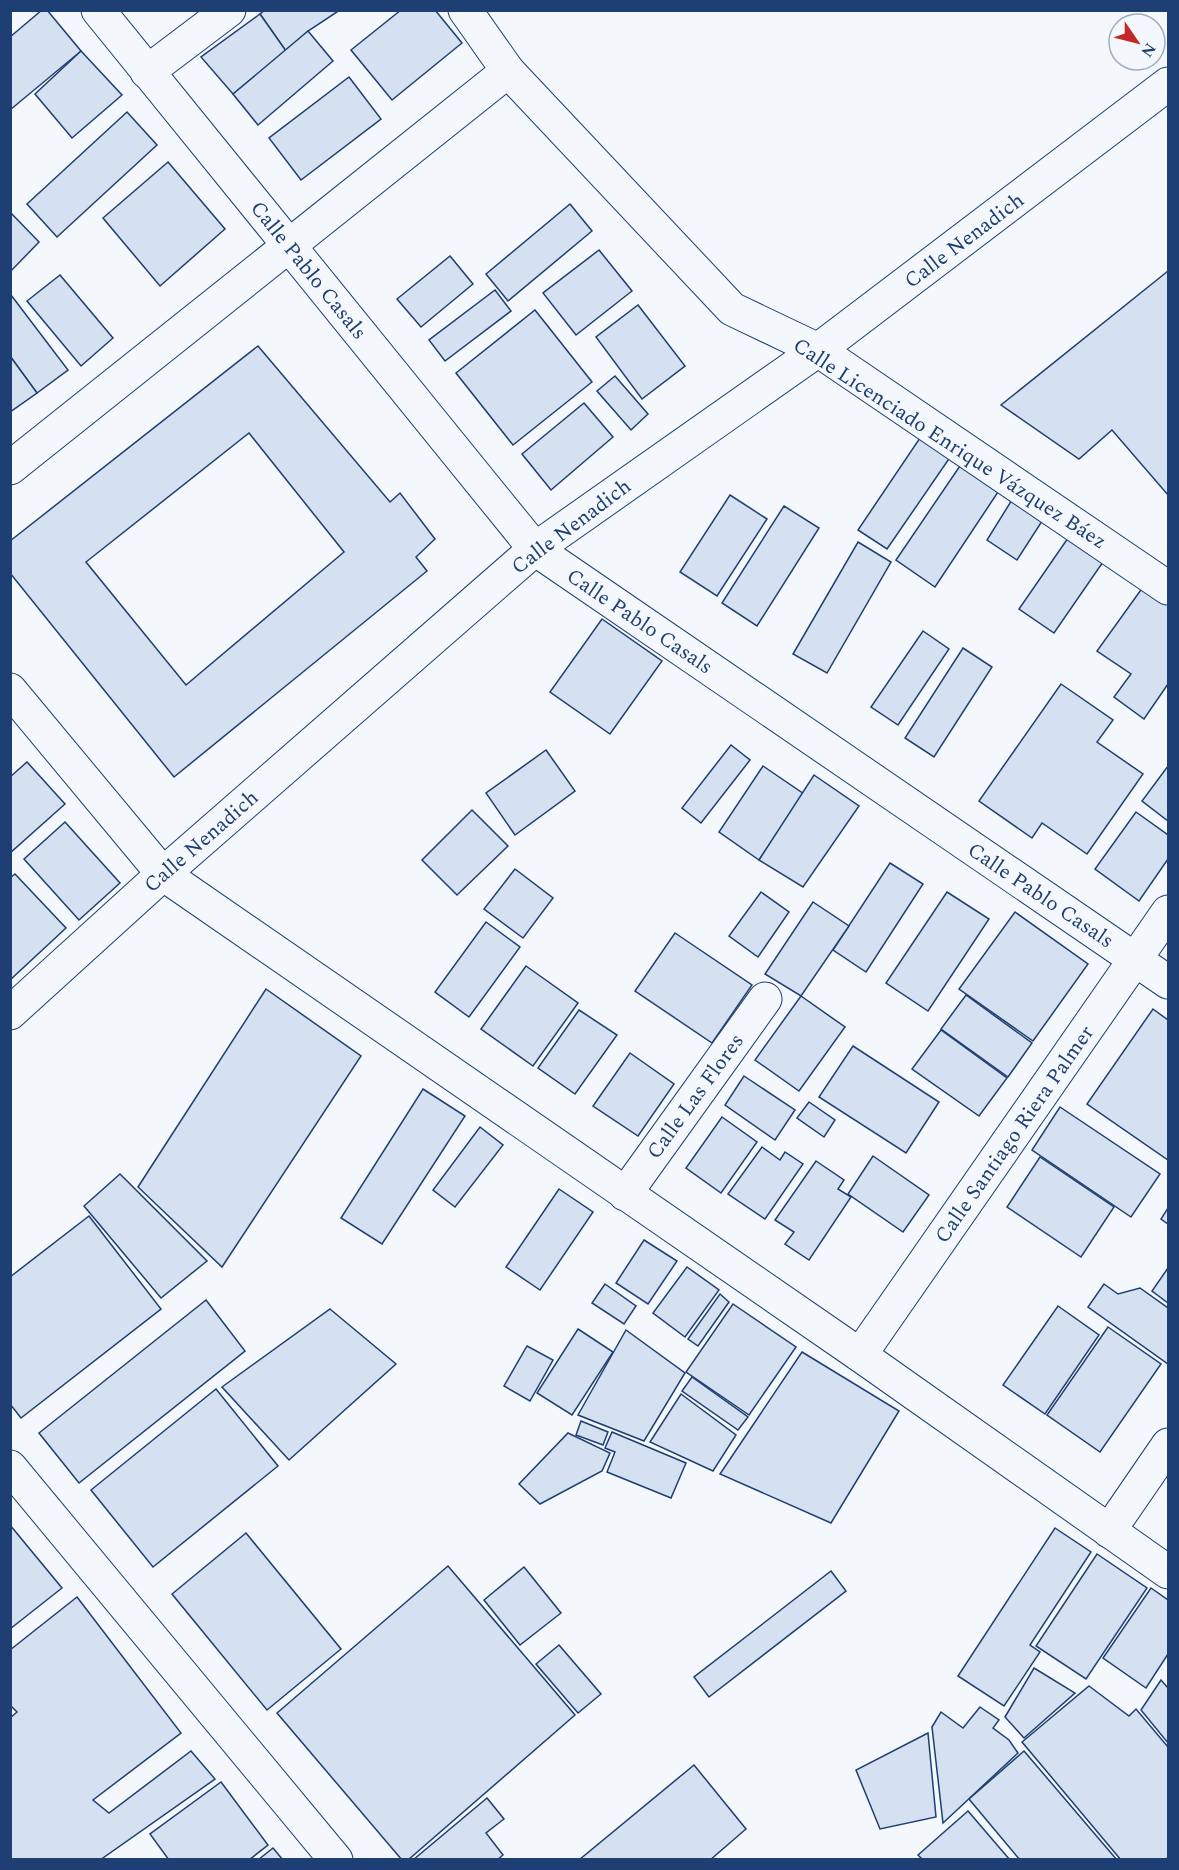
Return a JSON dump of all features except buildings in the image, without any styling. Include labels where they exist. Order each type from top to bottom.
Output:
[{"type":"street","name":"Calle Pablo Casals","points":[[98,10],[535,549],[1168,982]]},
{"type":"street","points":[[147,72],[229,10]]},
{"type":"street","name":"Calle Licenciado Enrique Vázquez Báez","points":[[465,10],[508,71],[732,309],[818,350],[1168,588]]},
{"type":"street","points":[[10,468],[508,71]]},
{"type":"street","name":"Calle Nenadich","points":[[10,1013],[163,874],[535,549],[818,350],[1168,84]]},
{"type":"street","points":[[10,690],[163,874],[860,1355],[1168,1572]]},
{"type":"street","name":"Calle Santiago Riera Palmer","points":[[860,1355],[1168,912]]},
{"type":"street","name":"Calle Las Flores","points":[[625,1194],[765,999]]},
{"type":"street","points":[[1109,1531],[1168,1445]]},
{"type":"street","points":[[10,1467],[336,1860]]}]
